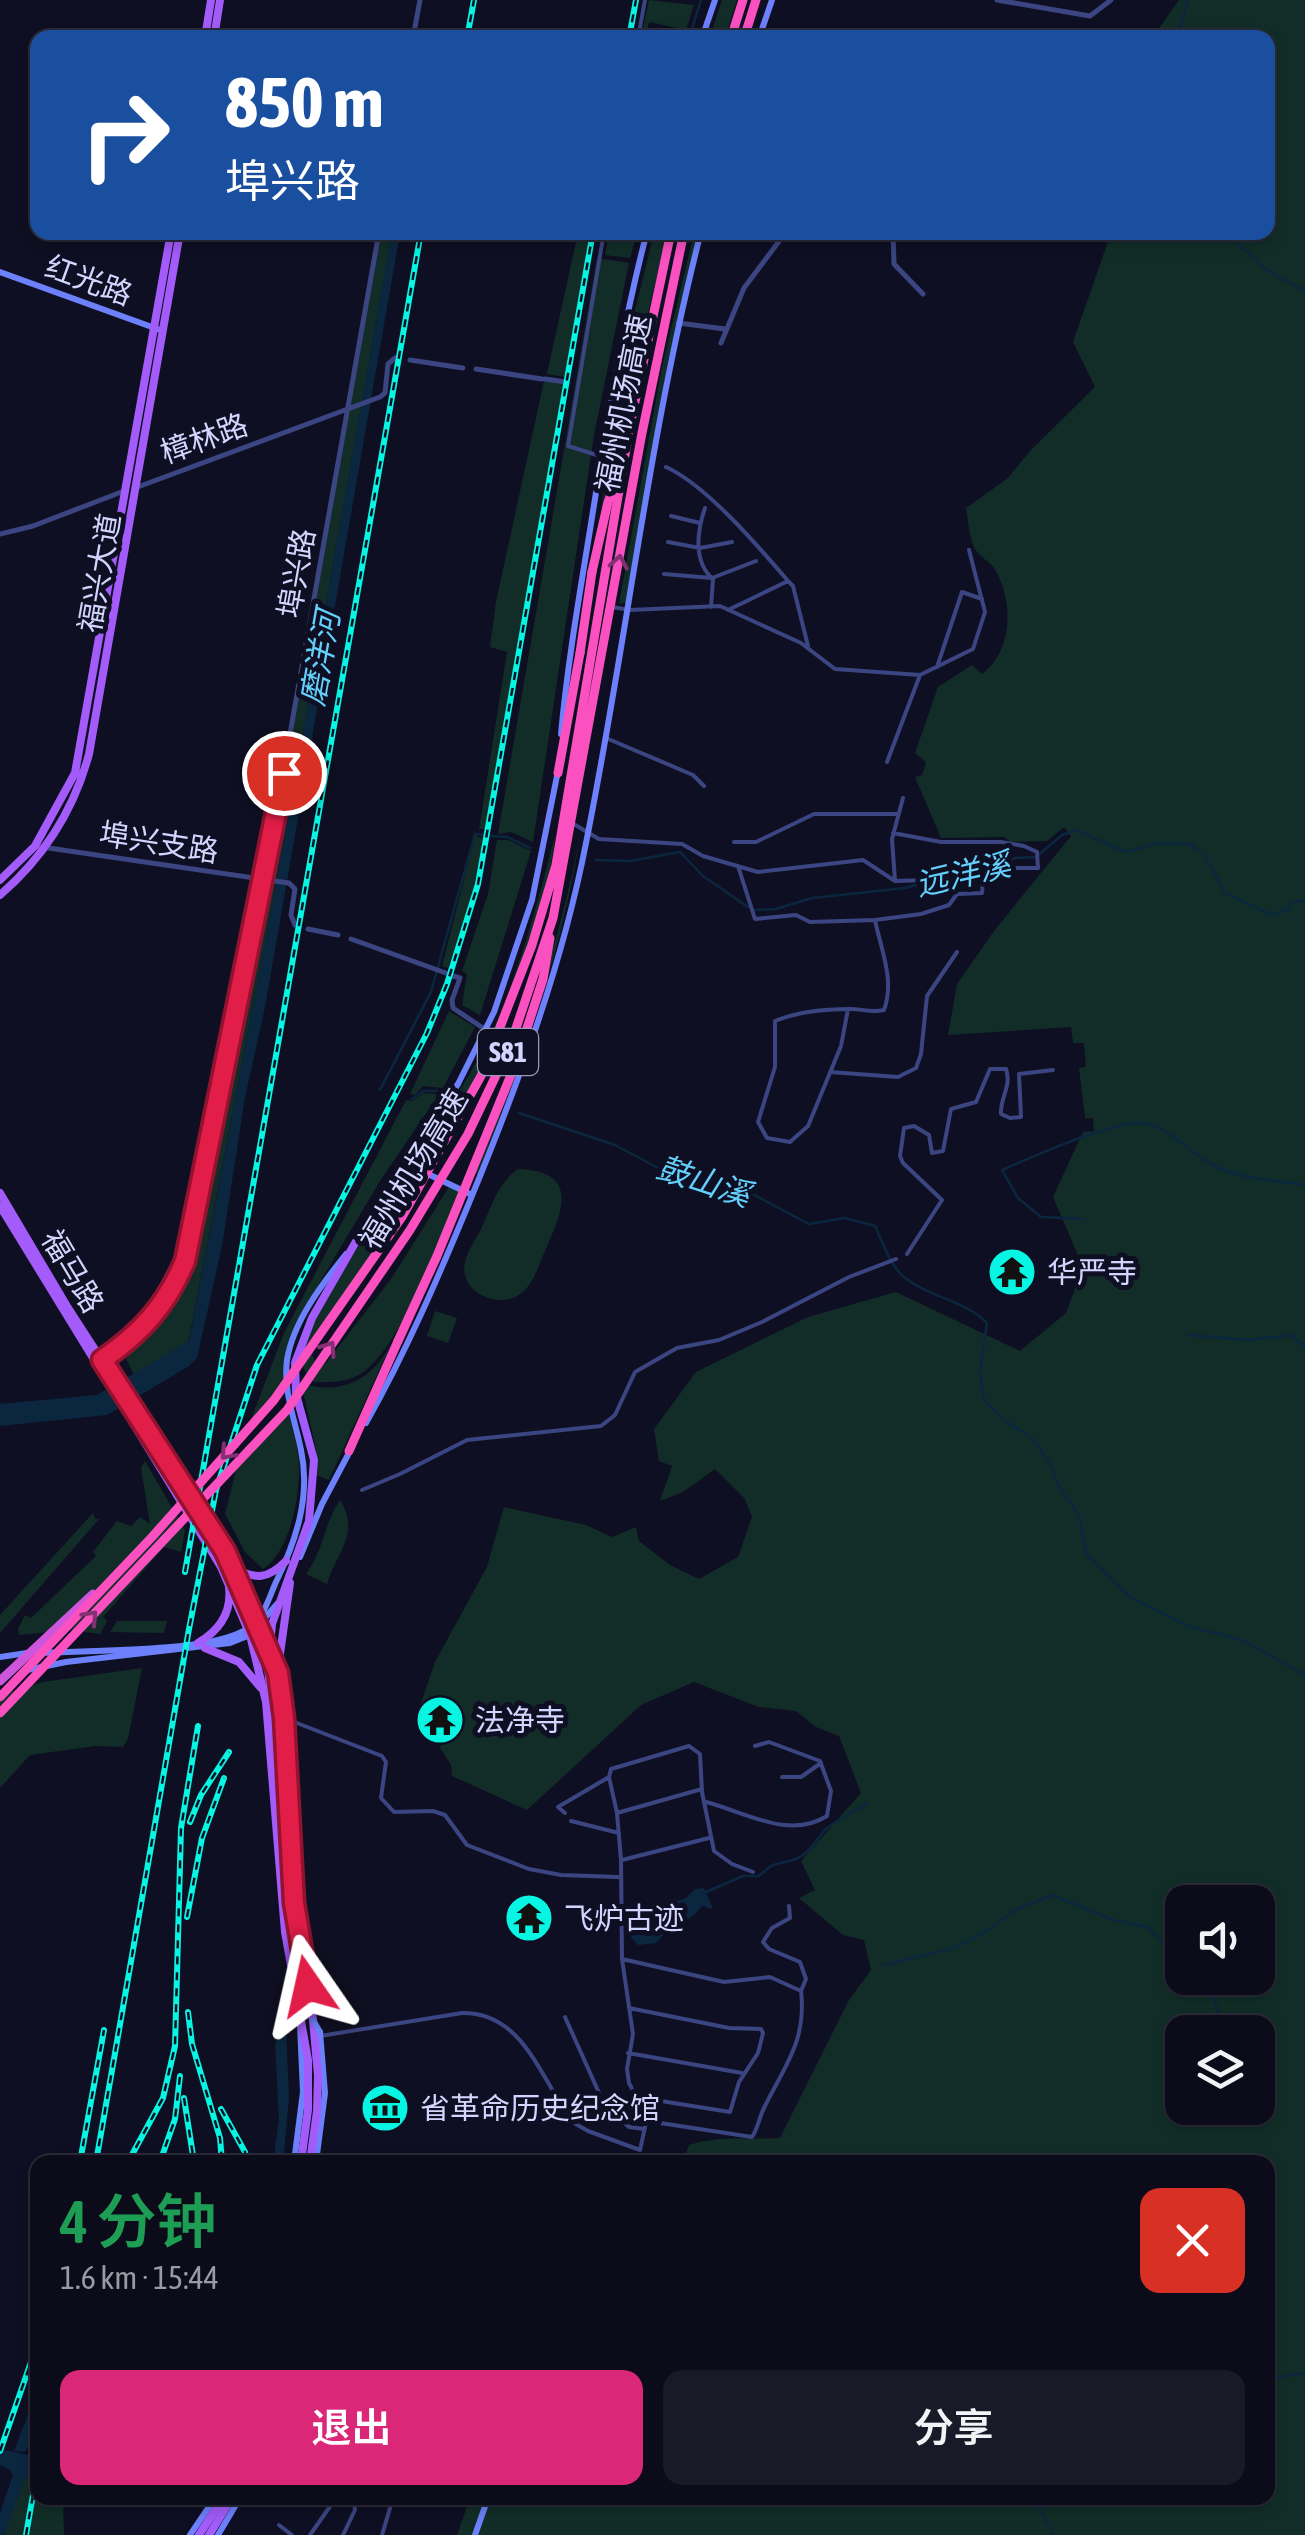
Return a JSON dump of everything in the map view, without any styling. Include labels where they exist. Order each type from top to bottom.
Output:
[{"type":"highway","points":[[734,30],[743,0]]},
{"type":"highway","points":[[747,30],[756,0]]},
{"type":"highway","name":"福州机场高速","points":[[0,1696],[152,1537],[284,1386],[402,1217],[481,1076],[532,945],[556,864],[624,458],[669,240]]},
{"type":"highway","name":"福州机场高速","points":[[0,1713],[296,1396],[410,1230],[468,1134],[510,1046],[553,918],[642,432],[682,240]]},
{"type":"highway","points":[[558,773],[608,502],[624,458]]},
{"type":"highway","points":[[349,1452],[437,1256],[515,1065],[542,978],[553,918]]},
{"type":"highway","points":[[0,1680],[103,1586]]},
{"type":"main road","points":[[205,30],[211,0]]},
{"type":"main road","points":[[215,30],[220,0]]},
{"type":"main road","points":[[705,30],[714,0]]},
{"type":"main road","points":[[762,30],[772,0]]},
{"type":"main road","name":"福兴大道","points":[[0,894],[72,804],[90,754],[136,487],[170,240]]},
{"type":"main road","name":"福兴大道","points":[[0,880],[40,846],[80,755],[126,490],[178,240]]},
{"type":"main road","points":[[258,1623],[286,1561],[300,1518],[305,1479],[288,1396],[290,1345],[305,1314],[458,1084],[504,988],[530,909],[552,811],[578,601],[602,456],[628,309],[645,240]]},
{"type":"main road","points":[[0,1658],[230,1644],[249,1631],[273,1611],[322,1504],[422,1317],[510,1099],[548,990],[588,833],[678,324],[699,240]]},
{"type":"main road","name":"红光路","points":[[0,272],[158,329]]},
{"type":"main road","points":[[407,1164],[472,1195]]},
{"type":"main road","name":"福马路","points":[[0,1193],[100,1356],[111,1381]]},
{"type":"main road","name":"福马路","points":[[1,1211],[234,1568],[278,1673],[294,1903],[314,2020],[309,2092],[298,2155]]},
{"type":"main road","points":[[279,1856],[282,1755],[268,1668],[272,1624],[309,1521],[314,1460],[296,1394],[295,1363],[312,1318],[344,1269],[358,1238]]},
{"type":"main road","name":"福马路","points":[[126,1405],[229,1582],[249,1631],[266,1702],[287,1947],[300,2022],[311,2034],[318,2092],[314,2155]]},
{"type":"main road","points":[[234,1568],[254,1578],[264,1577],[286,1561]]},
{"type":"main road","points":[[278,1673],[284,1604],[291,1578]]},
{"type":"main road","points":[[202,1646],[224,1618],[230,1600],[229,1582]]},
{"type":"main road","points":[[0,1680],[66,1662],[202,1646],[239,1662],[257,1681],[266,1702]]},
{"type":"main road","points":[[190,2535],[210,2505]]},
{"type":"main road","points":[[199,2535],[218,2505]]},
{"type":"main road","points":[[210,2535],[228,2505]]},
{"type":"main road","points":[[218,2535],[236,2505]]},
{"type":"main road","points":[[474,2535],[485,2505]]},
{"type":"street","points":[[414,30],[420,0]]},
{"type":"street","points":[[639,30],[645,0]]},
{"type":"street","points":[[996,0],[1090,16],[1111,0]]},
{"type":"street","name":"埠兴路","points":[[100,1356],[151,1321],[174,1287],[185,1261],[227,1027],[264,881],[378,240]]},
{"type":"street","points":[[602,456],[568,446],[603,240]]},
{"type":"street","points":[[720,343],[744,288],[780,240]]},
{"type":"street","points":[[893,240],[894,264],[923,294]]},
{"type":"street","points":[[678,324],[726,329]]},
{"type":"street","name":"樟林路","points":[[0,534],[34,526],[376,399],[384,393],[388,364],[395,358]]},
{"type":"street","points":[[410,360],[463,368]]},
{"type":"street","points":[[476,370],[578,383]]},
{"type":"street","points":[[666,466],[683,474],[763,550],[788,581],[809,649]]},
{"type":"street","points":[[705,508],[696,532],[704,572],[712,578]]},
{"type":"street","points":[[671,516],[700,523]]},
{"type":"street","points":[[668,542],[700,548],[732,542]]},
{"type":"street","points":[[578,601],[630,610],[728,610],[809,649],[835,668],[920,676],[973,649],[985,612],[969,550]]},
{"type":"street","points":[[664,574],[712,578],[756,561]]},
{"type":"street","points":[[712,578],[712,607]]},
{"type":"street","points":[[728,610],[788,581]]},
{"type":"street","points":[[937,667],[962,592],[982,599]]},
{"type":"street","points":[[888,762],[920,676]]},
{"type":"street","points":[[606,738],[693,775],[704,786]]},
{"type":"street","points":[[895,881],[894,833],[903,798]]},
{"type":"street","points":[[552,811],[599,839],[682,844],[703,856],[758,872],[863,860],[895,881],[928,880]]},
{"type":"street","points":[[734,842],[756,842],[814,814],[897,814]]},
{"type":"street","points":[[738,866],[755,919],[796,915],[810,922],[921,914],[949,905],[957,894],[982,893],[984,872],[1038,868],[1038,852],[1024,846],[955,843],[894,833]]},
{"type":"street","name":"埠兴支路","points":[[40,846],[289,884],[295,889],[291,916],[295,925]]},
{"type":"street","points":[[848,1009],[841,1046],[808,1126],[790,1142],[766,1138],[758,1122],[775,1067],[775,1021],[796,1012],[848,1009],[876,1012],[884,1010],[890,978],[875,920]]},
{"type":"street","points":[[308,929],[338,935]]},
{"type":"street","points":[[351,938],[453,975],[453,1008],[486,1030]]},
{"type":"street","points":[[830,1072],[898,1077],[916,1068],[927,996],[957,952]]},
{"type":"street","points":[[907,1254],[942,1200],[900,1156],[904,1128],[924,1129],[930,1134],[932,1153],[943,1150],[951,1109],[976,1102],[990,1069],[1006,1070],[1010,1079],[1001,1107],[1002,1114],[1010,1118],[1021,1117],[1019,1074],[1053,1070]]},
{"type":"street","points":[[362,1490],[467,1440],[601,1426],[615,1415],[635,1372],[677,1348],[718,1340],[849,1277],[896,1259]]},
{"type":"street","points":[[284,1718],[382,1756],[386,1762],[381,1798],[394,1812],[445,1815],[467,1845],[529,1869],[562,1875],[620,1877]]},
{"type":"street","points":[[706,1802],[777,1825],[803,1827],[827,1816],[831,1792],[821,1763],[769,1742],[756,1746]]},
{"type":"street","points":[[311,2034],[462,2013],[486,2015],[515,2034],[580,2128],[640,2150],[647,2121],[629,2084],[632,2034],[622,1959],[622,1860],[611,1770],[689,1746],[700,1754],[709,1838],[714,1851],[753,1872]]},
{"type":"street","points":[[782,1777],[801,1777],[821,1763]]},
{"type":"street","points":[[564,1814],[558,1807],[609,1777]]},
{"type":"street","points":[[617,1813],[702,1789]]},
{"type":"street","points":[[572,1821],[619,1833]]},
{"type":"street","points":[[622,1860],[709,1838]]},
{"type":"street","points":[[647,2121],[752,2137],[766,2103],[788,2067],[802,2014],[801,1991],[806,1978],[800,1962],[769,1949],[763,1942],[772,1928],[790,1918],[788,1906]]},
{"type":"street","points":[[622,1959],[724,1982],[770,1978],[801,1991]]},
{"type":"street","points":[[629,2008],[729,2028],[760,2029],[763,2033],[761,2046],[743,2073],[730,2112],[634,2096]]},
{"type":"street","points":[[565,2017],[604,2104],[629,2127],[646,2129]]},
{"type":"street","points":[[628,2053],[743,2073]]},
{"type":"street","points":[[310,2535],[331,2505]]},
{"type":"street","points":[[343,2535],[354,2505]]},
{"type":"street","points":[[382,2535],[391,2505]]},
{"type":"street","points":[[279,2525],[292,2535]]},
{"type":"green space","points":[[649,0],[694,5],[686,30],[649,22],[647,30],[643,30]]},
{"type":"green space","points":[[722,0],[737,0],[727,30],[712,30]]},
{"type":"green space","points":[[1179,0],[1305,0],[1305,2535],[457,2535],[468,2505],[1275,2505],[1275,2155],[685,2155],[689,2145],[701,2142],[780,2138],[849,2000],[871,1970],[864,1940],[843,1935],[799,1898],[815,1890],[801,1861],[861,1793],[839,1736],[816,1727],[796,1711],[759,1707],[694,1682],[641,1705],[527,1810],[452,1776],[451,1765],[440,1748],[452,1714],[420,1706],[435,1662],[487,1567],[504,1507],[586,1525],[612,1537],[636,1527],[639,1541],[670,1565],[699,1579],[738,1557],[752,1517],[745,1499],[715,1469],[683,1492],[660,1501],[672,1466],[659,1461],[654,1429],[696,1372],[808,1317],[896,1292],[1020,1351],[1066,1313],[1083,1267],[1053,1197],[1083,1132],[1094,1131],[1093,1118],[1085,1118],[1079,1068],[1086,1067],[1084,1043],[1073,1043],[1071,1027],[948,1035],[957,984],[994,931],[1071,836],[1064,827],[1047,841],[941,838],[915,777],[922,775],[926,762],[915,753],[938,687],[972,665],[982,674],[999,653],[1007,627],[1002,584],[994,568],[974,547],[966,508],[1008,478],[1095,387],[1073,342],[1109,240],[1275,240],[1275,30],[1158,30]]},
{"type":"green space","points":[[379,240],[391,240],[270,918],[189,1339],[134,1375],[126,1359],[178,1293],[198,1242]]},
{"type":"green space","points":[[576,240],[590,240],[566,377],[547,374]]},
{"type":"green space","points":[[608,240],[635,240],[630,258],[605,255]]},
{"type":"green space","points":[[652,240],[665,240],[600,515],[631,327]]},
{"type":"green space","points":[[692,240],[697,240],[667,366],[628,602],[619,604],[662,367]]},
{"type":"green space","points":[[597,258],[629,263],[594,435],[533,842],[511,832],[498,834]]},
{"type":"green space","points":[[544,381],[565,384],[485,829],[479,829],[507,652],[490,647],[496,602]]},
{"type":"green space","points":[[555,835],[548,880],[525,954],[484,1057],[435,1158],[420,1152],[495,1026],[529,932]]},
{"type":"green space","points":[[475,836],[486,839],[448,968],[442,966]]},
{"type":"green space","points":[[580,836],[551,966],[478,1175],[475,1173],[548,966]]},
{"type":"green space","points":[[497,840],[508,840],[531,851],[480,1015],[462,1005],[467,974],[462,971],[488,894]]},
{"type":"green space","points":[[449,1011],[475,1027],[443,1088],[423,1086],[415,1095],[410,1094]]},
{"type":"green space","points":[[423,1093],[439,1094],[380,1181],[301,1314],[285,1382],[250,1422],[284,1333],[406,1100],[412,1101]]},
{"type":"green space","points":[[518,1169],[551,1177],[559,1186],[561,1208],[527,1288],[513,1298],[494,1299],[469,1284],[465,1262],[496,1195]]},
{"type":"green space","points":[[412,1171],[425,1176],[307,1346],[315,1361],[325,1364],[391,1279],[449,1187],[459,1192],[419,1287],[394,1336],[366,1370],[348,1380],[314,1382],[305,1370],[302,1355],[315,1318],[361,1242]]},
{"type":"green space","points":[[435,1311],[457,1318],[448,1343],[427,1336]]},
{"type":"green space","points":[[393,1340],[329,1480],[316,1475],[316,1449],[301,1383],[330,1388],[356,1381],[377,1365]]},
{"type":"green space","points":[[289,1414],[299,1461],[297,1494],[286,1538],[263,1569],[245,1552],[225,1514],[237,1466]]},
{"type":"green space","points":[[145,1461],[185,1530],[181,1552],[164,1547],[103,1617],[107,1621],[100,1634],[71,1630],[19,1635],[25,1615],[31,1618],[96,1556],[93,1552],[117,1521],[131,1526],[140,1517],[150,1524],[141,1468]]},
{"type":"green space","points":[[340,1500],[346,1512],[347,1533],[327,1584],[306,1574]]},
{"type":"green space","points":[[93,1513],[99,1519],[0,1633],[0,1615]]},
{"type":"green space","points":[[117,1621],[167,1621],[164,1633],[110,1632]]},
{"type":"green space","points":[[142,1668],[123,1747],[95,1746],[30,1755],[0,1788],[0,1695],[43,1682]]},
{"type":"green space","points":[[30,2475],[30,2505],[63,2505],[64,2535],[4,2535],[24,2479]]},
{"type":"water","name":"磨洋河","points":[[391,240],[399,240],[265,1007],[245,1097],[222,1246],[197,1358],[107,1415],[0,1426],[0,1404],[97,1395],[189,1341],[270,918]]},
{"type":"water","points":[[704,1888],[713,1909],[702,1906],[656,1943],[638,1945],[630,1936],[630,1918]]},
{"type":"water","points":[[286,2027],[289,2098],[284,2155],[274,2155],[279,2120],[275,2044]]},
{"type":"water","points":[[30,2409],[30,2442],[25,2452],[14,2451]]},
{"type":"water","points":[[0,2449],[30,2455],[30,2477],[24,2479],[4,2535],[0,2535],[0,2513],[13,2475],[0,2465]]},
{"type":"waterway","points":[[692,30],[701,0]]},
{"type":"waterway","points":[[1179,30],[1188,0]]},
{"type":"waterway","points":[[1233,240],[1270,272],[1305,291]]},
{"type":"waterway","name":"远洋溪","points":[[755,910],[776,909],[812,898],[905,888],[1016,858],[1036,857],[1062,835],[1076,830],[1126,852],[1159,843],[1190,844],[1203,853],[1225,893],[1273,915],[1287,910],[1293,901],[1305,901]]},
{"type":"waterway","name":"远洋溪","points":[[380,1090],[431,992],[475,834],[484,835]]},
{"type":"waterway","name":"远洋溪","points":[[491,836],[507,837],[530,848]]},
{"type":"waterway","name":"远洋溪","points":[[596,860],[630,861],[680,852],[703,876],[748,907]]},
{"type":"waterway","points":[[412,1099],[423,1091],[437,1091]]},
{"type":"waterway","name":"鼓山溪","points":[[519,1113],[615,1145],[677,1178],[723,1182],[741,1188],[809,1224],[845,1218],[875,1226],[890,1259],[903,1276],[987,1323],[980,1372],[984,1400],[1004,1420],[1033,1439],[1049,1462],[1060,1488],[1079,1515],[1086,1553],[1129,1596],[1185,1625],[1244,1641],[1305,1675]]},
{"type":"waterway","points":[[1084,1219],[1041,1217],[1018,1198],[1002,1170],[1076,1140],[1136,1123],[1159,1128],[1221,1169],[1305,1185]]},
{"type":"waterway","points":[[1189,1335],[1247,1340],[1291,1335],[1305,1347]]},
{"type":"waterway","points":[[706,1892],[743,1876],[759,1876],[773,1865],[801,1857],[829,1826],[867,1803]]},
{"type":"waterway","points":[[884,1965],[954,1948],[1017,1909],[1053,1895],[1113,1920],[1148,1927],[1165,1945]]},
{"type":"waterway","points":[[1211,1995],[1219,2015]]},
{"type":"waterway","points":[[1275,2378],[1305,2373]]},
{"type":"waterway","points":[[1038,2505],[1053,2535]]},
{"type":"railway","points":[[468,30],[474,0]]},
{"type":"railway","points":[[630,30],[636,0]]},
{"type":"railway","points":[[185,1572],[420,240]]},
{"type":"railway","points":[[97,2155],[216,1490],[257,1365],[427,1033],[447,984],[478,884],[592,240]]},
{"type":"railway","points":[[132,2155],[163,2098],[175,2046],[181,1828],[198,1726]]},
{"type":"railway","points":[[190,1822],[201,1795],[229,1752]]},
{"type":"railway","points":[[187,1917],[202,1838],[224,1778]]},
{"type":"railway","points":[[188,2012],[192,2044],[221,2155]]},
{"type":"railway","points":[[81,2155],[104,2030]]},
{"type":"railway","points":[[162,2155],[175,2119],[180,2076]]},
{"type":"railway","points":[[184,2098],[193,2155]]},
{"type":"railway","points":[[221,2109],[246,2155]]},
{"type":"railway","points":[[0,2451],[30,2365]]},
{"type":"railway","points":[[26,2535],[31,2505]]},
{"type":"place","name":"华严寺","points":[[1012,1272]]},
{"type":"place","name":"法净寺","points":[[440,1720]]},
{"type":"place","name":"飞炉古迹","points":[[529,1918]]},
{"type":"place","name":"省革命历史纪念馆","points":[[385,2108]]},
{"type":"route","points":[[284,773],[185,1261],[174,1287],[151,1321],[102,1360],[225,1551],[278,1673],[294,1903],[308,1986]]}]
